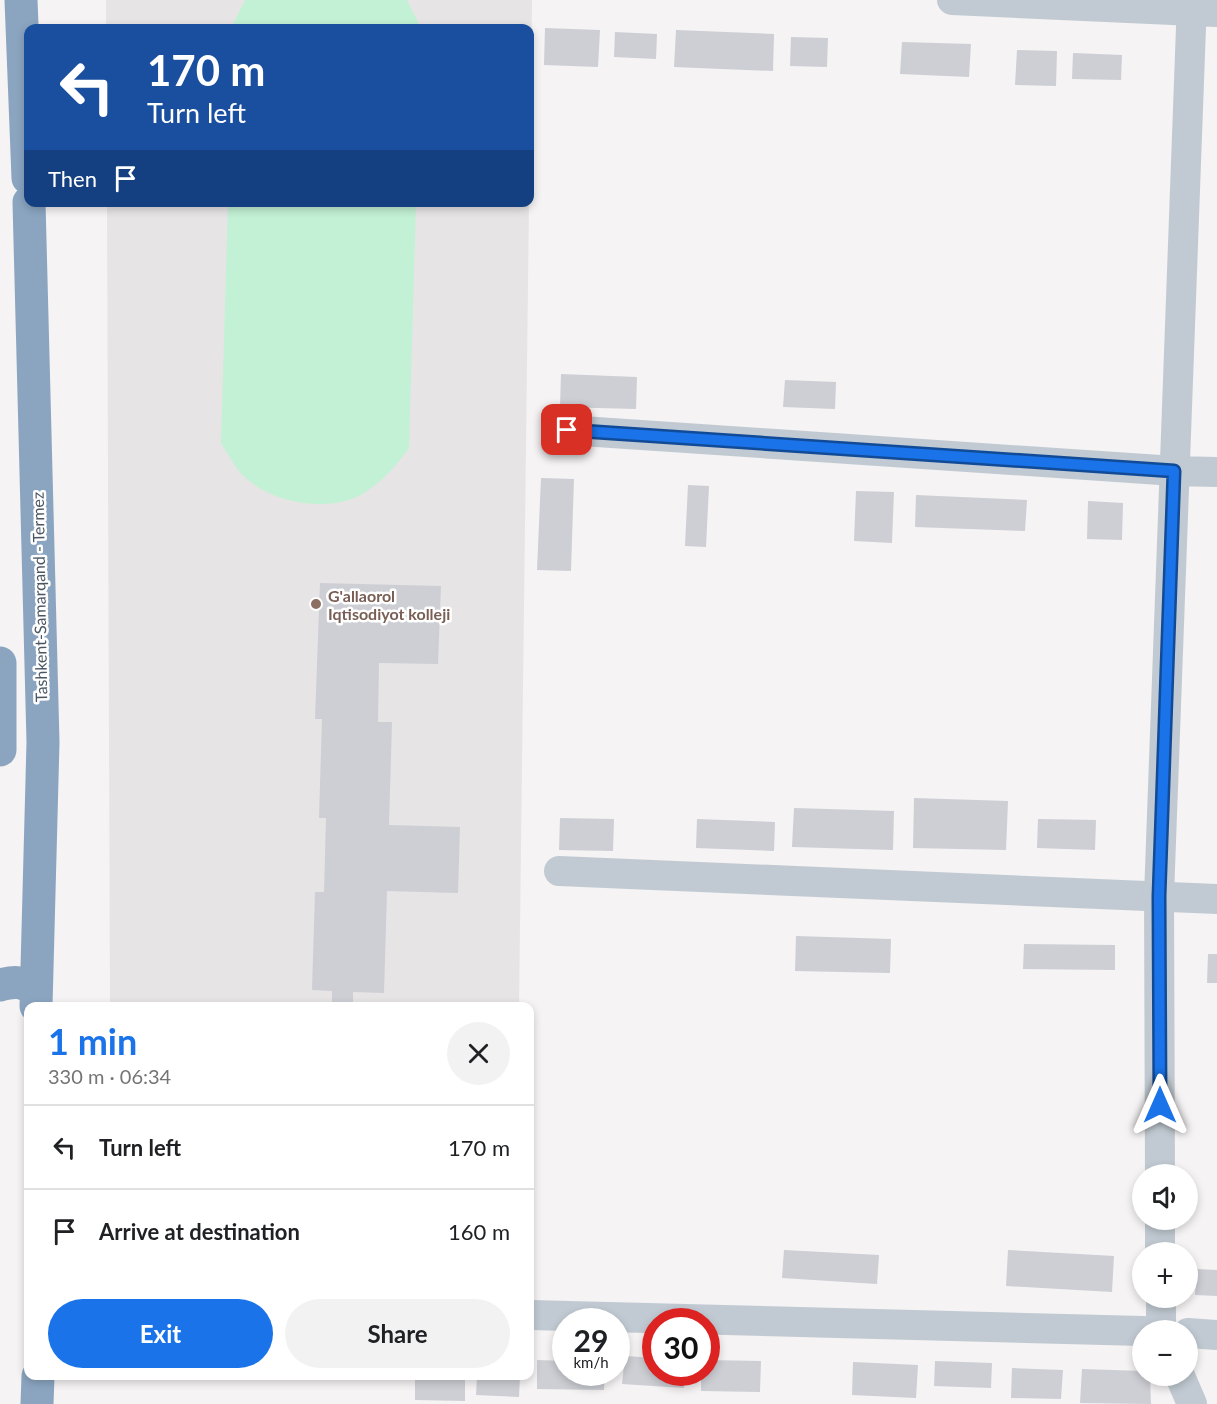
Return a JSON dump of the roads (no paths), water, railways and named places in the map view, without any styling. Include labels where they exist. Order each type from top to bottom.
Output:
[{"type":"highway","points":[[21,0],[24,76]]},
{"type":"highway","name":"Tashkent-Samarqand - Termez","points":[[29,207],[43,742],[36,998]]},
{"type":"highway","points":[[0,663],[0,750]]},
{"type":"highway","name":"Tashkent-Samarqand - Termez","points":[[0,985],[14,981],[28,984],[36,998]]},
{"type":"highway","points":[[37,1404],[38,1380]]},
{"type":"street","points":[[952,0],[1200,8],[1174,471],[1159,896],[1160,1164]]},
{"type":"street","points":[[567,430],[1217,472]]},
{"type":"street","points":[[559,871],[1217,899]]},
{"type":"street","points":[[534,1315],[1132,1331]]},
{"type":"street","points":[[1198,1334],[1217,1335]]},
{"type":"street","points":[[1184,1386],[1192,1404]]},
{"type":"place","name":"G'allaorol Iqtisodiyot kolleji","points":[[316,604]]}]
